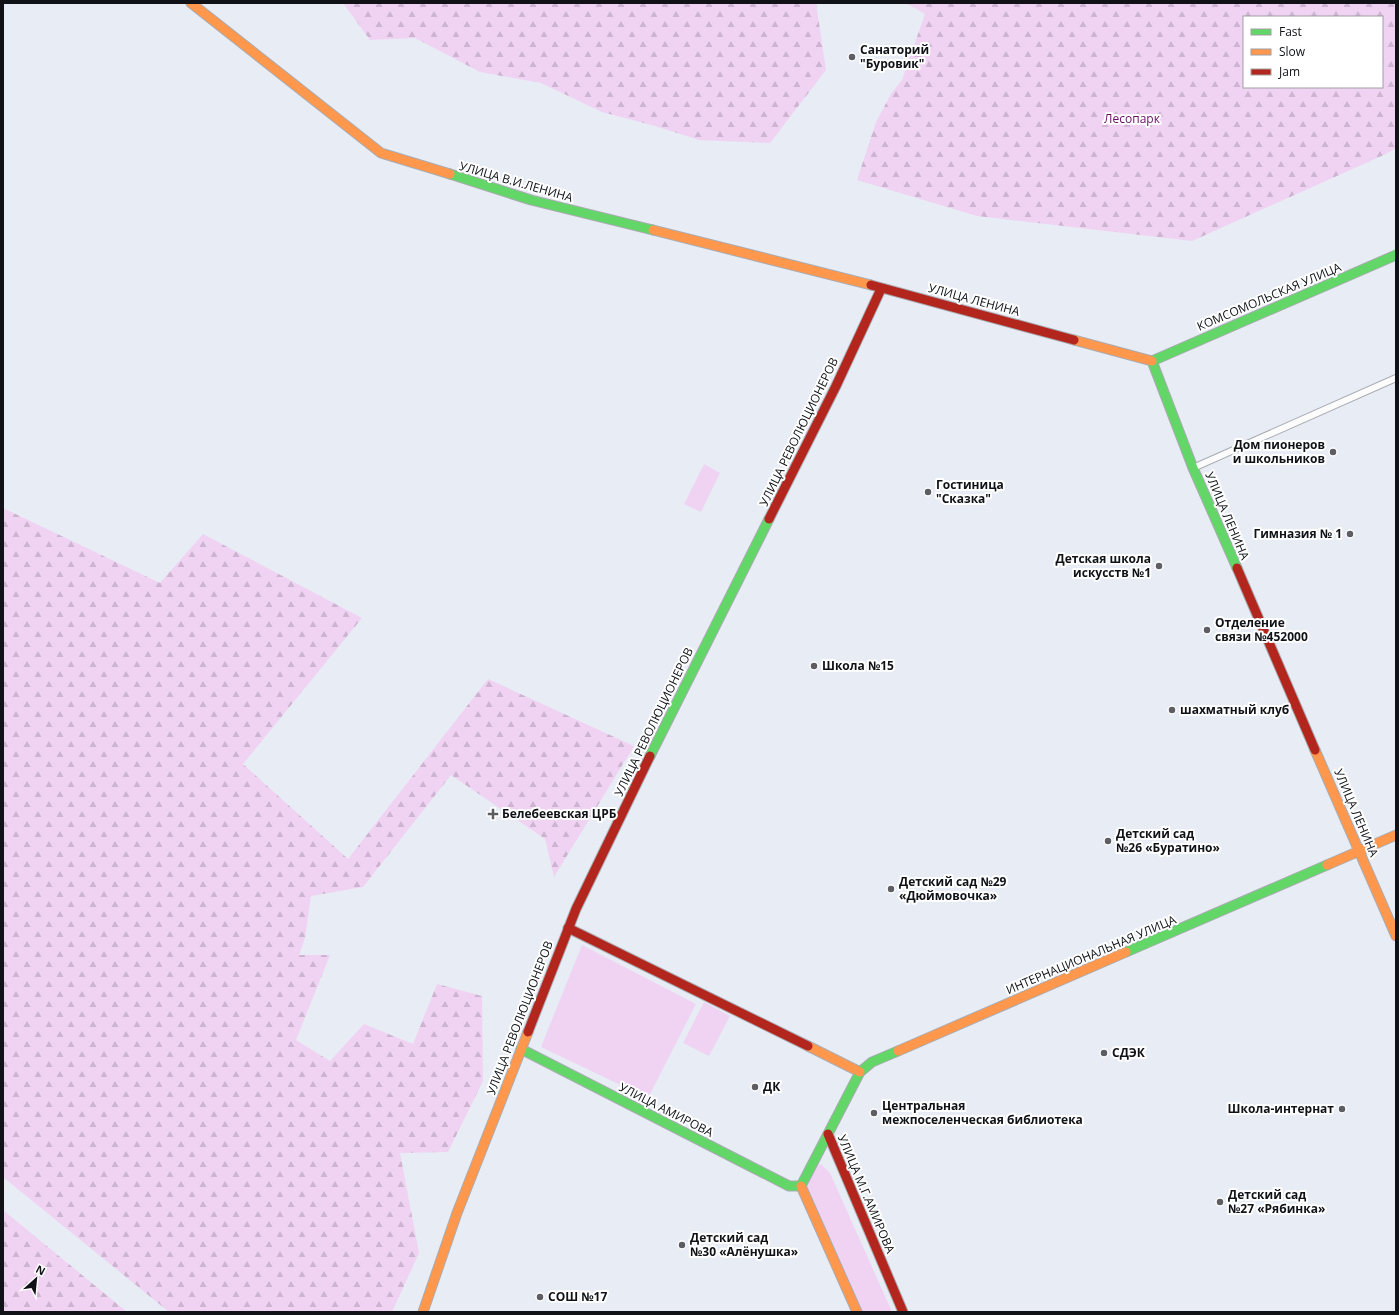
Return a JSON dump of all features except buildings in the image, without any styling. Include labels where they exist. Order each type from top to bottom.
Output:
[{"type":"main road","name":"УЛИЦА В.И.ЛЕНИНА","points":[[191,3],[381,154],[531,200],[881,289]]},
{"type":"main road","name":"КОМСОМОЛЬСКАЯ УЛИЦА","points":[[1152,361],[1396,255]]},
{"type":"main road","name":"УЛИЦА ЛЕНИНА","points":[[881,289],[1152,361],[1193,468],[1396,936]]},
{"type":"main road","name":"УЛИЦА РЕВОЛЮЦИОНЕРОВ","points":[[423,1312],[457,1214],[568,928],[675,704],[836,386],[881,289]]},
{"type":"main road","name":"ИНТЕРНАЦИОНАЛЬНАЯ УЛИЦА","points":[[828,1134],[860,1072],[872,1062],[1360,851],[1396,837]]},
{"type":"main road","points":[[568,928],[860,1072]]},
{"type":"main road","name":"УЛИЦА АМИРОВА","points":[[521,1049],[789,1186],[801,1186]]},
{"type":"main road","name":"УЛИЦА М.Г.АМИРОВА","points":[[801,1186],[828,1134]]},
{"type":"main road","name":"УЛИЦА М.Г.АМИРОВА","points":[[828,1134],[903,1312]]},
{"type":"main road","points":[[801,1186],[857,1312]]},
{"type":"street","points":[[1193,468],[1396,378]]},
{"type":"green space","points":[[343,3],[816,3],[826,70],[770,143],[699,140],[655,126],[602,112],[541,83],[480,72],[415,38],[370,40]]},
{"type":"green space","name":"Лесопарк","points":[[906,3],[1396,3],[1396,148],[1386,154],[1192,241],[977,216],[857,180],[876,122],[891,94],[902,80],[925,14]]},
{"type":"green space","points":[[704,464],[720,473],[701,512],[684,504]]},
{"type":"green space","points":[[3,508],[160,583],[203,534],[362,618],[243,764],[348,859],[488,679],[634,746],[554,877],[545,839],[451,775],[363,887],[311,896],[305,938],[299,955],[330,955],[296,1040],[330,1061],[364,1024],[413,1044],[437,984],[482,996],[483,1081],[448,1152],[400,1153],[419,1253],[392,1312],[169,1312],[3,1177]]},
{"type":"green space","points":[[582,945],[696,1004],[648,1098],[541,1047]]},
{"type":"green space","points":[[704,1002],[730,1016],[709,1056],[683,1043]]},
{"type":"green space","points":[[821,1164],[830,1173],[892,1312],[862,1312],[805,1183],[810,1168]]},
{"type":"green space","points":[[3,1210],[127,1312],[3,1312]]},
{"type":"traffic: fast","points":[[450,174],[531,200],[653,230]]},
{"type":"traffic: fast","points":[[1152,361],[1396,255]]},
{"type":"traffic: fast","points":[[1152,361],[1193,468],[1237,568]]},
{"type":"traffic: fast","points":[[650,756],[769,519]]},
{"type":"traffic: fast","points":[[1126,952],[1327,865]]},
{"type":"traffic: fast","points":[[521,1049],[789,1186],[801,1186]]},
{"type":"traffic: fast","points":[[801,1186],[860,1072],[872,1062],[898,1051]]},
{"type":"traffic: slow","points":[[191,3],[381,153],[450,174]]},
{"type":"traffic: slow","points":[[653,230],[871,285]]},
{"type":"traffic: slow","points":[[1074,340],[1152,361]]},
{"type":"traffic: slow","points":[[1315,750],[1396,936]]},
{"type":"traffic: slow","points":[[1327,865],[1396,835]]},
{"type":"traffic: slow","points":[[898,1051],[1126,952]]},
{"type":"traffic: slow","points":[[423,1312],[457,1213],[528,1032]]},
{"type":"traffic: slow","points":[[808,1046],[860,1072]]},
{"type":"traffic: slow","points":[[801,1186],[857,1312]]},
{"type":"traffic: jam","points":[[871,285],[1074,340]]},
{"type":"traffic: jam","points":[[769,519],[836,386],[881,289]]},
{"type":"traffic: jam","points":[[1237,568],[1315,750]]},
{"type":"traffic: jam","points":[[528,1032],[576,909],[650,756]]},
{"type":"traffic: jam","points":[[568,928],[808,1046]]},
{"type":"traffic: jam","points":[[828,1134],[903,1312]]},
{"type":"place","name":"Санаторий \"Буровик\"","points":[[852,57]]},
{"type":"place","name":"Дом пионеров и школьников","points":[[1333,452]]},
{"type":"place","name":"Гостиница \"Сказка\"","points":[[928,492]]},
{"type":"place","name":"Гимназия № 1","points":[[1350,534]]},
{"type":"place","name":"Детская школа искусств №1","points":[[1159,566]]},
{"type":"place","name":"Отделение связи №452000","points":[[1207,630]]},
{"type":"place","name":"Школа №15","points":[[814,666]]},
{"type":"place","name":"шахматный клуб","points":[[1172,710]]},
{"type":"place","name":"Белебеевская ЦРБ","points":[[493,814]]},
{"type":"place","name":"Детский сад №26 «Буратино»","points":[[1108,841]]},
{"type":"place","name":"Детский сад №29 «Дюймовочка»","points":[[891,889]]},
{"type":"place","name":"СДЭК","points":[[1104,1053]]},
{"type":"place","name":"ДК","points":[[755,1087]]},
{"type":"place","name":"Школа-интернат","points":[[1342,1109]]},
{"type":"place","name":"Центральная межпоселенческая библиотека","points":[[874,1113]]},
{"type":"place","name":"Детский сад №27 «Рябинка»","points":[[1220,1202]]},
{"type":"place","name":"Детский сад №30 «Алёнушка»","points":[[682,1245]]},
{"type":"place","name":"СОШ №17","points":[[540,1297]]}]
